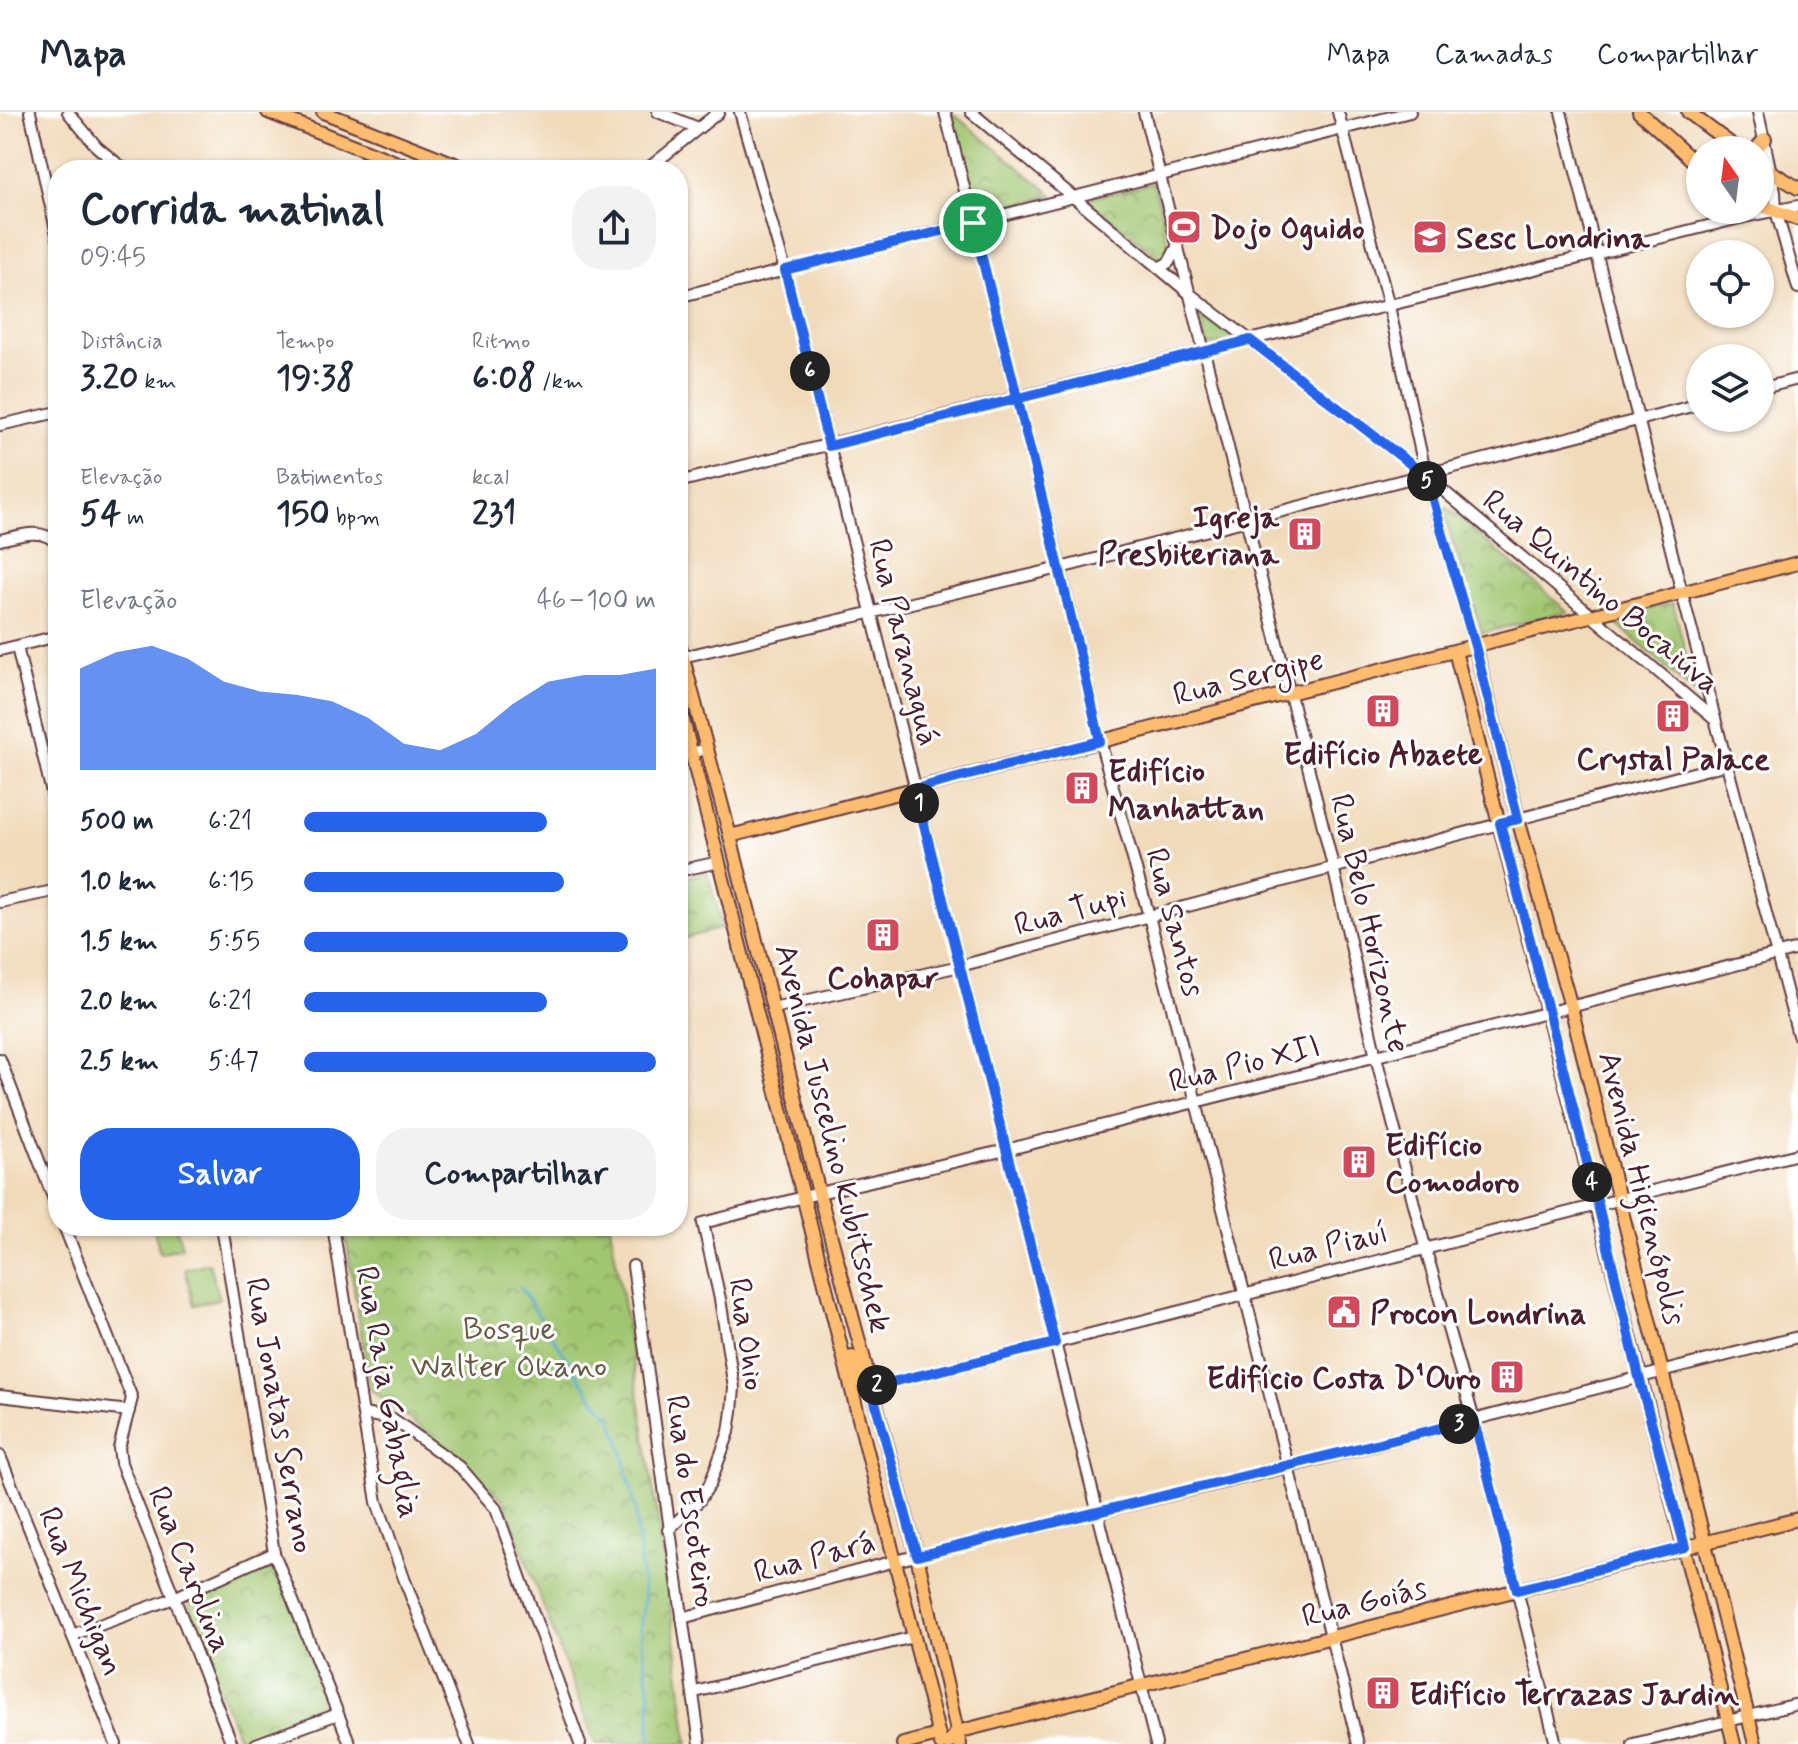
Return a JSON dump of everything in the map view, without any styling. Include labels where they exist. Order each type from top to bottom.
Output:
[{"type":"main road","points":[[268,112],[390,160]]},
{"type":"main road","points":[[323,112],[445,160]]},
{"type":"main road","points":[[1639,112],[1686,154]]},
{"type":"main road","points":[[1688,112],[1720,136]]},
{"type":"main road","points":[[1774,175],[1798,188]]},
{"type":"main road","points":[[1776,211],[1798,219]]},
{"type":"main road","name":"Rua Sergipe","points":[[730,836],[1798,563]]},
{"type":"main road","name":"Avenida Higienópolis","points":[[1475,646],[1518,819],[1571,1007],[1755,1744]]},
{"type":"main road","name":"Avenida Higienópolis","points":[[1455,651],[1734,1744]]},
{"type":"main road","name":"Avenida Juscelino Kubitschek","points":[[688,685],[730,836],[819,1193],[917,1556],[958,1738]]},
{"type":"main road","points":[[1468,697],[1487,692]]},
{"type":"main road","name":"Avenida Juscelino Kubitschek","points":[[688,738],[913,1637],[942,1741]]},
{"type":"main road","points":[[826,1287],[843,1319],[855,1369],[861,1382],[871,1387]]},
{"type":"main road","name":"Rua Goiás","points":[[958,1738],[1141,1685],[1798,1519]]},
{"type":"main road","points":[[903,1744],[958,1738]]},
{"type":"street","points":[[30,112],[48,194]]},
{"type":"street","points":[[68,112],[97,147],[113,160]]},
{"type":"street","points":[[658,112],[698,128]]},
{"type":"street","points":[[658,160],[719,112]]},
{"type":"street","name":"Rua Paranaguá","points":[[740,112],[785,270],[1156,1744]]},
{"type":"street","name":"Rua Santos","points":[[945,112],[1060,568],[1100,741],[1149,916],[1358,1744]]},
{"type":"street","name":"Rua Quintino Bocaiúva","points":[[971,112],[1190,294],[1426,476],[1714,719]]},
{"type":"street","name":"Rua Belo Horizonte","points":[[1144,112],[1333,866],[1376,1057],[1474,1420],[1556,1744]]},
{"type":"street","points":[[1338,112],[1389,306],[1426,476],[1475,646]]},
{"type":"street","points":[[688,294],[1410,112]]},
{"type":"street","points":[[1561,112],[1714,719],[1798,1035]]},
{"type":"street","points":[[1758,112],[1764,136]]},
{"type":"street","points":[[1774,204],[1798,288]]},
{"type":"street","points":[[688,480],[1798,206]]},
{"type":"street","points":[[1159,268],[1169,262],[1177,247]]},
{"type":"street","points":[[1774,385],[1798,379]]},
{"type":"street","points":[[688,656],[1060,568],[1686,408]]},
{"type":"street","points":[[0,425],[48,414]]},
{"type":"street","points":[[0,540],[39,533],[48,536]]},
{"type":"street","points":[[0,650],[48,639]]},
{"type":"street","points":[[17,647],[48,776]]},
{"type":"street","points":[[688,754],[707,749]]},
{"type":"street","name":"Rua Tupi","points":[[773,1008],[960,966],[1727,764]]},
{"type":"street","name":"Rua Sergipe","points":[[718,856],[730,836]]},
{"type":"street","points":[[688,867],[718,856]]},
{"type":"street","points":[[0,902],[48,892]]},
{"type":"street","name":"Rua Pio XII","points":[[703,1223],[1006,1150],[1798,949]]},
{"type":"street","points":[[0,1059],[48,1184]]},
{"type":"street","name":"Rua Piauí","points":[[871,1387],[1798,1154]]},
{"type":"street","name":"Rua Ohio","points":[[668,1530],[699,1501],[710,1484],[729,1432],[732,1411],[734,1388],[703,1223]]},
{"type":"street","points":[[0,1396],[129,1411],[130,1391],[68,1236]]},
{"type":"street","name":"Rua Jonatas Serrano","points":[[224,1236],[274,1553],[350,1744]]},
{"type":"street","name":"Rua Raja Gabaglia","points":[[335,1236],[377,1502],[469,1744]]},
{"type":"street","name":"Rua do Escoteiro","points":[[633,1266],[700,1744]]},
{"type":"street","name":"Rua Pará","points":[[682,1618],[895,1561],[1288,1467],[1798,1337]]},
{"type":"street","name":"Rua Carolina","points":[[129,1411],[119,1456],[232,1744]]},
{"type":"street","points":[[363,1414],[393,1419],[460,1467],[496,1509],[580,1744]]},
{"type":"street","name":"Rua Michigan","points":[[0,1456],[116,1744]]},
{"type":"street","points":[[72,1635],[174,1598],[274,1553]]},
{"type":"street","points":[[695,1692],[913,1637]]},
{"type":"street","points":[[1633,1744],[1798,1704]]},
{"type":"street","points":[[256,1744],[338,1714]]},
{"type":"green space","points":[[951,112],[1053,195],[977,217]]},
{"type":"green space","points":[[1154,183],[1170,252],[1163,260],[1086,199]]},
{"type":"green space","points":[[1196,303],[1240,341],[1208,346]]},
{"type":"green space","points":[[1440,501],[1568,612],[1482,633]]},
{"type":"green space","points":[[1673,603],[1696,694],[1610,618]]},
{"type":"green space","points":[[707,872],[723,928],[688,937],[688,877]]},
{"type":"green space","points":[[156,1236],[179,1236],[182,1247],[160,1253]]},
{"type":"green space","name":"Bosque Walter Okano","points":[[346,1236],[612,1236],[653,1484],[688,1744],[595,1744],[504,1501],[423,1430],[370,1389]]},
{"type":"green space","points":[[209,1263],[219,1299],[194,1305],[185,1269]]},
{"type":"green space","points":[[266,1568],[281,1576],[329,1698],[328,1707],[324,1713],[252,1739],[243,1739],[237,1735],[189,1612],[190,1601]]},
{"type":"waterway","points":[[520,1287],[590,1394],[611,1417],[621,1445],[635,1506],[644,1599],[640,1630],[650,1694],[650,1744]]},
{"type":"place","name":"Dojo Oguido","points":[[1184,227]]},
{"type":"place","name":"Sesc Londrina","points":[[1430,237]]},
{"type":"place","name":"Igreja Presbiteriana","points":[[1305,534]]},
{"type":"place","name":"Edifício Abaete","points":[[1383,711]]},
{"type":"place","name":"Crystal Palace","points":[[1673,716]]},
{"type":"place","name":"Edifício Manhattan","points":[[1082,788]]},
{"type":"place","name":"Cohapar","points":[[883,935]]},
{"type":"place","name":"Edifício Comodoro","points":[[1359,1162]]},
{"type":"place","name":"Procon Londrina","points":[[1344,1312]]},
{"type":"place","name":"Edifício Costa D¹Ouro","points":[[1507,1377]]},
{"type":"place","name":"Edifício Terrazas Jardin","points":[[1383,1693]]},
{"type":"route","points":[[973,223],[785,270],[829,446],[1017,397],[1250,340],[1426,476],[1475,646],[1518,819],[1500,823],[1639,1377],[1685,1547],[1517,1590],[1474,1420],[917,1556],[871,1387],[1055,1343],[915,789],[1100,741],[1039,482],[1017,397],[973,223]]}]
